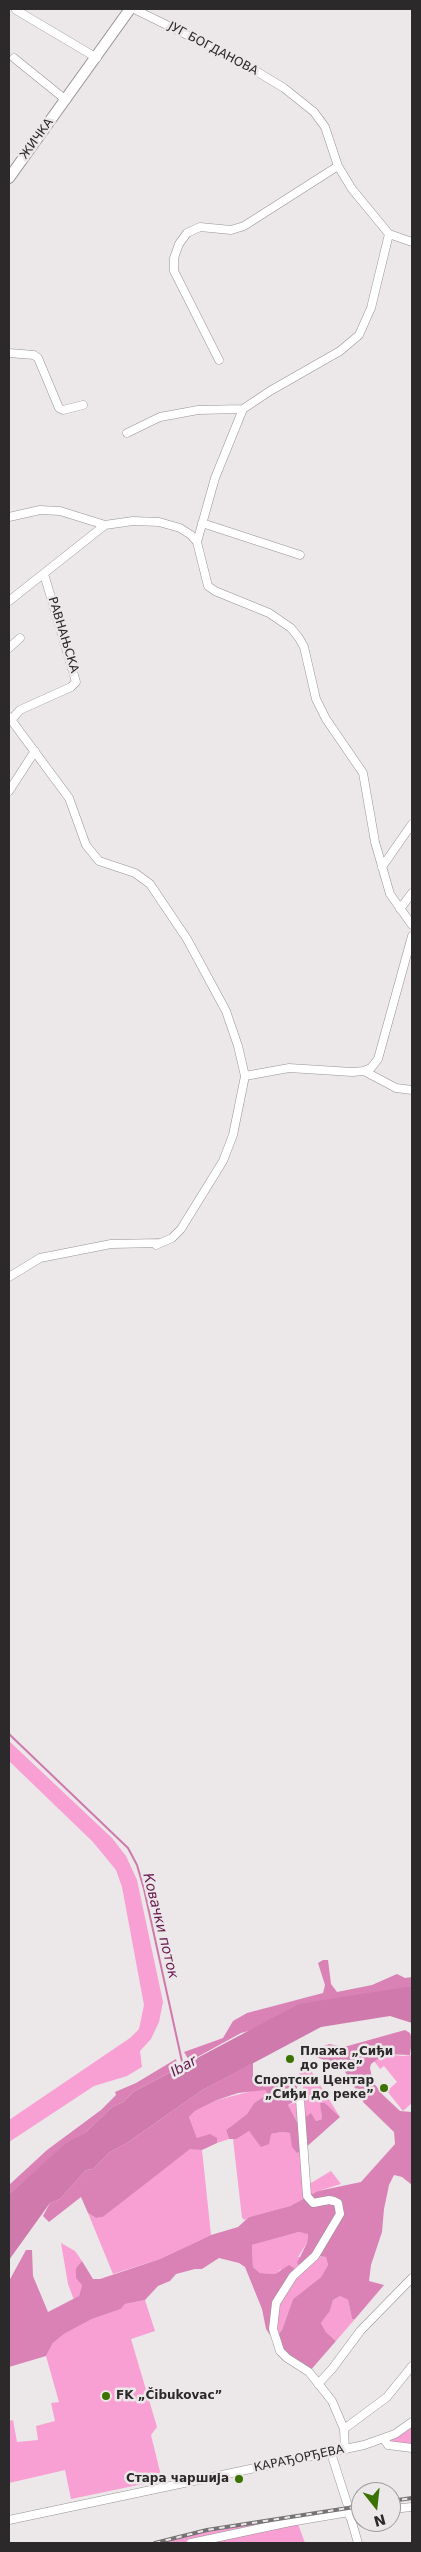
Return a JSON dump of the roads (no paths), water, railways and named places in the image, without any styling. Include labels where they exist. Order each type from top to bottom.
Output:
[{"type":"main road","name":"ЖИЧКА","points":[[9,178],[97,58],[130,9]]},
{"type":"street","name":"ЈУГ БОГДАНОВА","points":[[134,9],[236,59],[284,88],[314,112],[325,127],[338,166],[352,188],[389,234]]},
{"type":"street","points":[[16,10],[97,58]]},
{"type":"street","points":[[14,58],[66,100]]},
{"type":"street","points":[[219,360],[174,271],[174,258],[180,244],[187,233],[200,227],[231,230],[244,226],[338,166]]},
{"type":"street","points":[[197,542],[230,436],[243,409],[270,390],[340,351],[359,335],[371,308],[389,234],[412,242]]},
{"type":"street","points":[[9,353],[34,355],[38,358],[58,408],[63,410],[83,405]]},
{"type":"street","points":[[127,433],[160,417],[198,410],[243,409]]},
{"type":"street","points":[[9,516],[40,510],[60,511],[105,525],[133,521],[159,522],[180,528],[191,535],[197,542],[208,586],[215,591],[269,614],[291,628],[304,647],[316,699],[326,720],[363,773],[372,829],[390,894],[412,925]]},
{"type":"street","points":[[202,523],[300,555]]},
{"type":"street","points":[[9,601],[105,525]]},
{"type":"street","name":"РАВНАЊСКА","points":[[10,718],[20,710],[76,682],[44,574]]},
{"type":"street","points":[[9,648],[20,638]]},
{"type":"street","points":[[9,1277],[40,1258],[111,1244],[159,1244],[181,1229],[223,1161],[233,1135],[245,1076],[226,1011],[187,940],[150,884],[136,873],[99,861],[86,845],[69,798],[10,718]]},
{"type":"street","points":[[9,791],[35,751]]},
{"type":"street","points":[[382,868],[412,824]]},
{"type":"street","points":[[400,909],[412,893]]},
{"type":"street","points":[[245,1076],[289,1068],[364,1071],[371,1068],[378,1059],[412,936]]},
{"type":"street","points":[[364,1071],[396,1088],[412,1090]]},
{"type":"street","points":[[300,2100],[307,2196],[313,2203],[334,2201],[338,2203],[340,2209],[327,2240],[315,2256],[293,2276],[276,2303],[273,2329],[280,2351],[287,2358],[309,2372],[332,2401],[344,2429],[344,2450]]},
{"type":"street","points":[[318,2384],[332,2369],[361,2330],[412,2278]]},
{"type":"street","points":[[344,2429],[387,2397],[412,2366]]},
{"type":"street","name":"КАРАЂОРЂЕВА","points":[[9,2520],[344,2450],[384,2439],[412,2422]]},
{"type":"street","points":[[384,2439],[388,2445],[412,2448]]},
{"type":"street","points":[[331,2453],[347,2503]]},
{"type":"street","points":[[191,2543],[290,2522],[349,2514],[358,2543]]},
{"type":"water","name":"Ibar","points":[[412,1986],[412,2023],[390,2016],[321,2027],[201,2091],[127,2143],[110,2152],[93,2169],[86,2170],[60,2199],[50,2203],[9,2260],[9,2194],[66,2143],[86,2132],[112,2107],[123,2102],[133,2092],[299,2004]]},
{"type":"waterway","name":"Ковачки поток","points":[[9,1734],[128,1848],[137,1865],[183,2066]]},
{"type":"railway","points":[[401,2500],[412,2498]]},
{"type":"railway","points":[[155,2543],[207,2530],[351,2508]]},
{"type":"place","name":"Плажа „Сиђи до реке”","points":[[290,2059]]},
{"type":"place","name":"Спортски Центар „Сиђи до реке”","points":[[384,2088]]},
{"type":"place","name":"FK „Čibukovac”","points":[[106,2396]]},
{"type":"place","name":"Стара чаршија","points":[[239,2479]]}]
